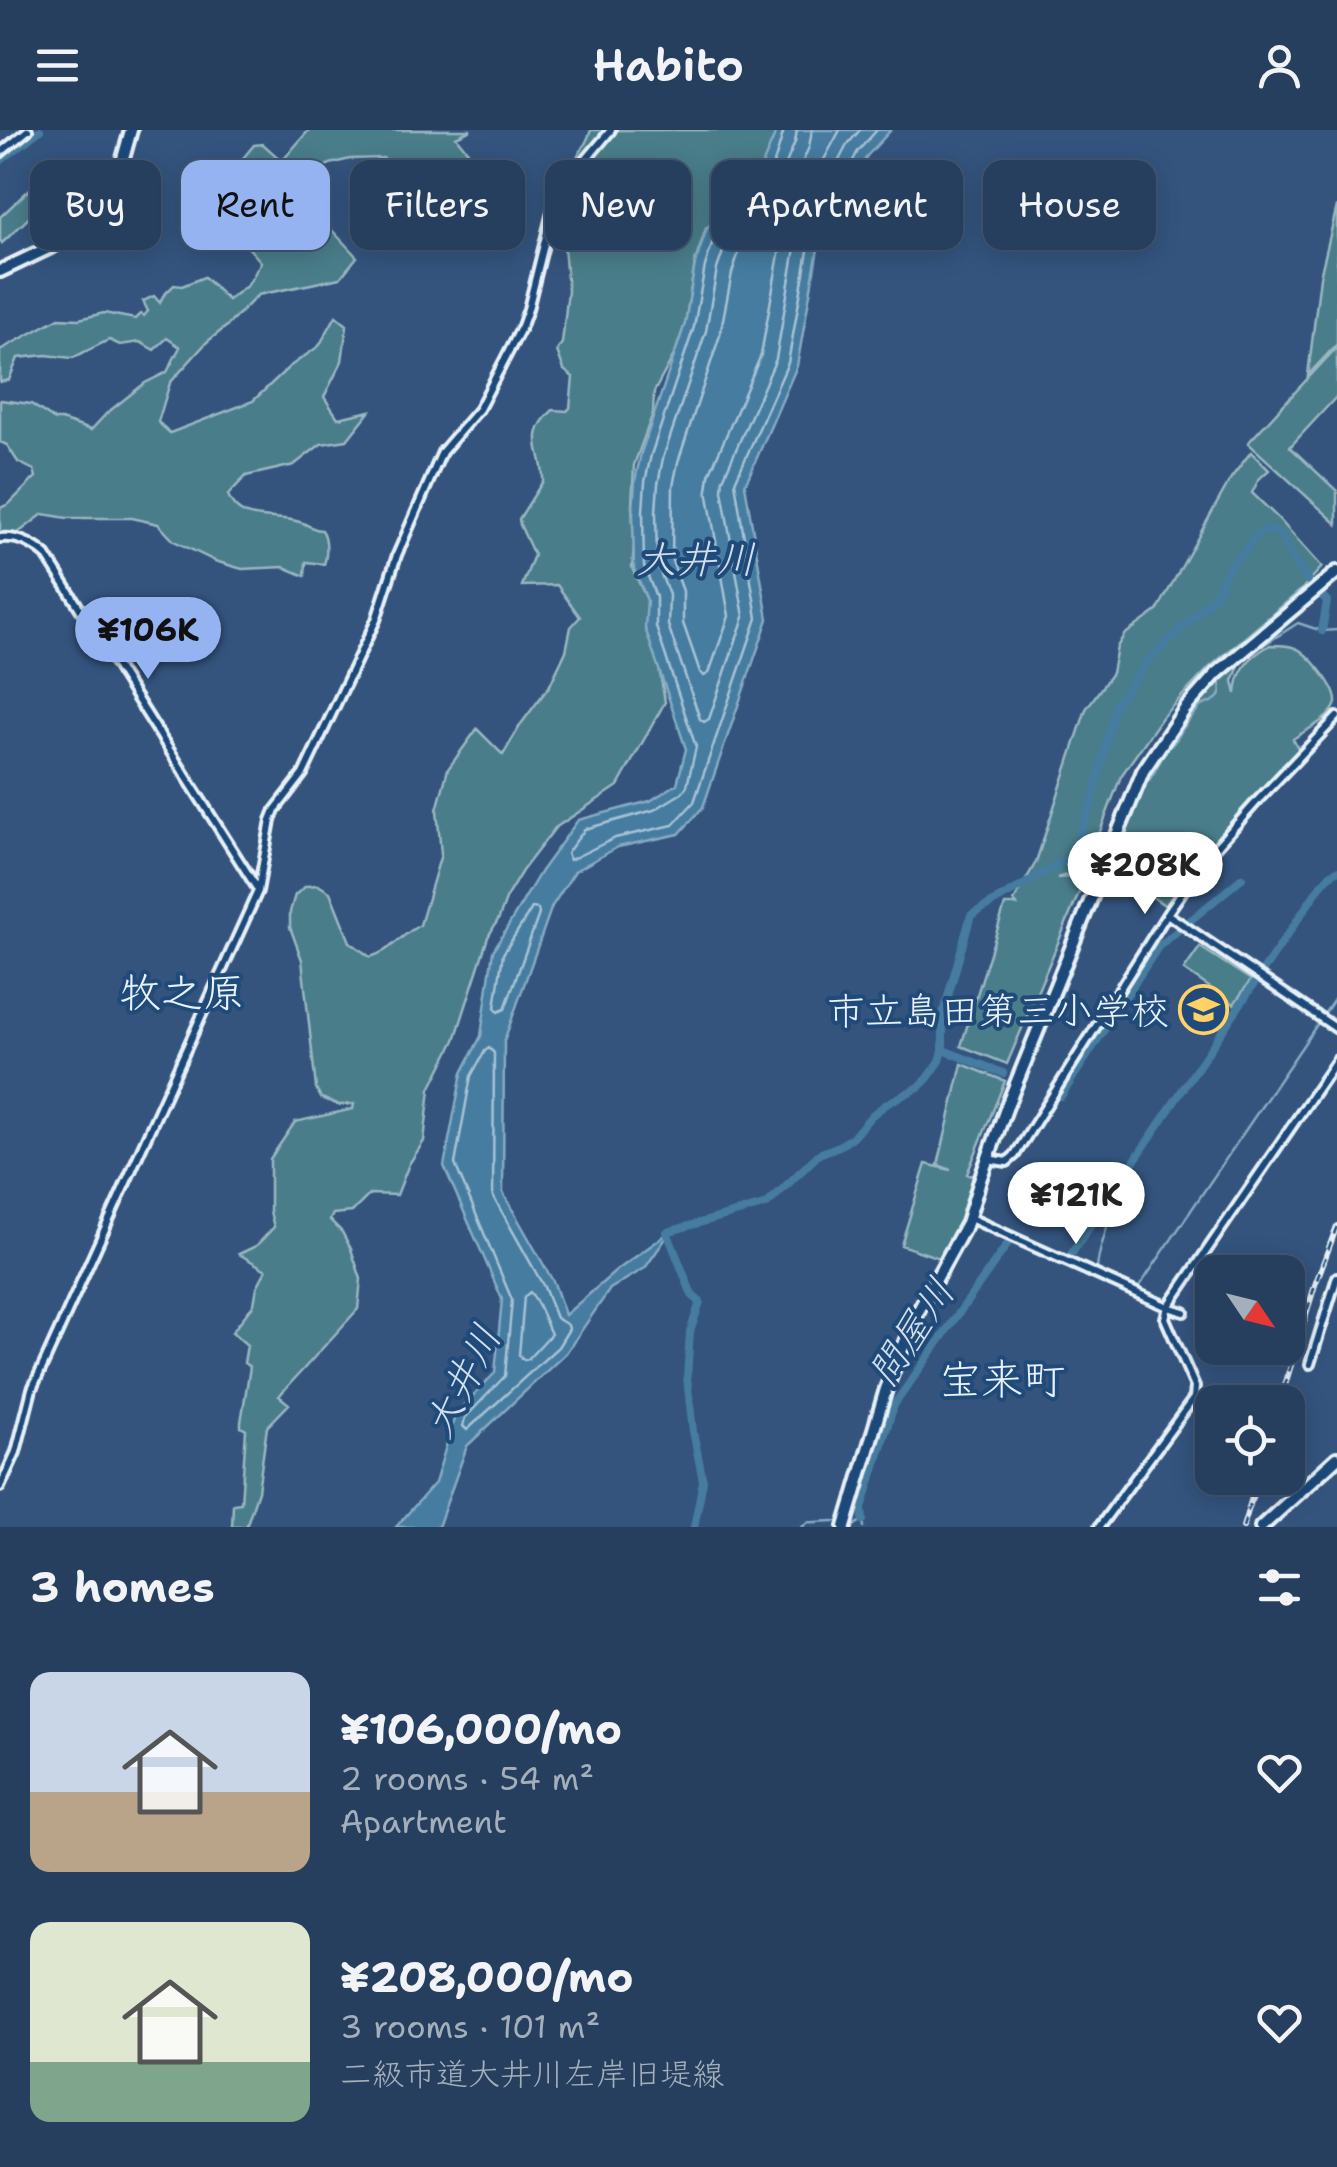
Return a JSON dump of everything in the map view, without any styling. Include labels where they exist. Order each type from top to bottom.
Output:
[{"type":"main road","points":[[0,271],[59,243],[107,200],[131,130]]},
{"type":"main road","points":[[845,1527],[886,1389],[919,1310],[962,1235],[987,1158],[1143,771],[1185,709],[1216,674],[1337,572]]},
{"type":"main road","points":[[1261,1527],[1337,1458]]},
{"type":"street","points":[[0,153],[28,130]]},
{"type":"street","points":[[0,1487],[16,1452],[32,1389],[258,891],[275,810],[303,774],[376,620],[398,554],[442,452],[479,409],[522,326],[553,208],[579,168],[611,130]]},
{"type":"street","points":[[0,538],[19,538],[46,554],[258,891]]},
{"type":"street","points":[[987,1158],[1007,1162],[1015,1155],[1203,862],[1337,717]]},
{"type":"street","points":[[1167,914],[1337,1029]]},
{"type":"street","points":[[1098,1527],[1194,1398],[1196,1387],[1164,1318],[1168,1307],[1337,1060]]},
{"type":"street","points":[[969,1218],[1184,1312]]},
{"type":"street","points":[[1310,1364],[1337,1277]]},
{"type":"green space","points":[[309,130],[471,130],[456,137],[477,160],[383,158],[330,164],[330,160],[283,160]]},
{"type":"green space","points":[[591,130],[788,130],[770,160],[711,160],[711,225],[706,228],[695,262],[685,324],[654,392],[653,413],[634,465],[632,568],[647,600],[665,702],[618,786],[555,828],[508,894],[488,937],[455,1040],[430,1089],[424,1141],[409,1164],[397,1195],[370,1194],[352,1212],[333,1214],[330,1220],[351,1249],[361,1279],[358,1309],[279,1396],[289,1404],[267,1427],[258,1491],[246,1527],[232,1527],[233,1504],[241,1503],[246,1430],[241,1422],[250,1367],[244,1363],[247,1345],[232,1332],[254,1304],[266,1270],[239,1254],[256,1246],[274,1227],[270,1212],[270,1159],[295,1122],[353,1109],[354,1104],[339,1105],[321,1098],[316,1088],[302,960],[290,927],[295,895],[306,886],[318,885],[330,892],[350,942],[370,957],[420,925],[441,854],[437,810],[448,769],[477,729],[503,755],[550,685],[566,651],[571,627],[580,617],[557,585],[522,586],[534,555],[519,519],[543,481],[537,444],[539,428],[553,410],[570,408],[573,377],[564,370],[557,351],[562,343],[568,291],[564,250],[691,250],[691,160],[576,160]]},
{"type":"green space","points":[[263,144],[281,160],[242,160],[254,145]]},
{"type":"green space","points":[[30,189],[30,217],[2,243],[0,217]]},
{"type":"green space","points":[[1337,206],[1337,344],[1308,375],[1320,277]]},
{"type":"green space","points":[[330,228],[357,257],[340,278],[258,295],[170,383],[158,422],[170,433],[253,401],[289,367],[319,346],[336,316],[347,325],[342,361],[324,397],[338,418],[370,411],[347,440],[321,444],[294,465],[246,476],[228,495],[233,505],[249,515],[300,522],[322,530],[324,564],[306,562],[305,576],[284,567],[242,569],[174,541],[158,524],[132,518],[43,514],[18,533],[0,538],[0,508],[36,477],[34,470],[18,462],[7,445],[0,442],[0,400],[31,404],[55,420],[91,430],[145,383],[167,372],[180,347],[167,338],[154,350],[140,342],[120,345],[109,340],[72,358],[18,358],[9,380],[0,382],[0,350],[59,318],[79,319],[104,313],[135,319],[140,314],[144,316],[148,311],[143,301],[154,296],[160,303],[174,285],[182,286],[204,277],[228,300],[248,285],[261,262],[250,250],[330,250]]},
{"type":"green space","points":[[1337,347],[1337,396],[1290,447],[1337,491],[1337,524],[1248,443]]},
{"type":"green space","points":[[1251,452],[1269,470],[1252,493],[1322,567],[1300,591],[1210,667],[1163,716],[1121,776],[1084,874],[1057,878],[1084,881],[1007,1064],[961,1046],[1005,905],[1017,905],[1014,901],[1036,862],[1086,709],[1112,673],[1117,647],[1124,635],[1157,611],[1231,478]]},
{"type":"green space","points":[[1270,645],[1294,648],[1306,655],[1329,682],[1336,703],[1324,719],[1293,739],[1300,752],[1214,846],[1169,908],[1108,868],[1130,807],[1154,757],[1188,709],[1242,658],[1233,681],[1236,694],[1246,665]]},
{"type":"green space","points":[[1200,947],[1251,980],[1234,1004],[1184,970]]},
{"type":"green space","points":[[962,1064],[1005,1081],[967,1174],[978,1178],[967,1217],[945,1260],[901,1245],[926,1164],[951,1170],[938,1165]]},
{"type":"water","name":"大井川","points":[[777,130],[891,130],[865,160],[764,160]]},
{"type":"water","name":"大井川","points":[[711,225],[711,250],[818,250],[797,366],[745,485],[768,619],[703,807],[679,834],[618,847],[575,871],[552,906],[504,1041],[503,1193],[554,1283],[565,1315],[671,1231],[645,1268],[610,1289],[566,1353],[467,1446],[438,1527],[396,1527],[435,1483],[456,1413],[495,1373],[502,1299],[444,1166],[462,1073],[481,1036],[493,951],[541,871],[578,820],[650,801],[677,784],[686,749],[645,628],[647,600],[634,569],[633,511],[641,453],[685,324],[695,264]]},
{"type":"waterway","points":[[0,161],[40,130]]},
{"type":"waterway","points":[[694,1527],[703,1481],[687,1378],[690,1332],[700,1302],[692,1295],[667,1232],[767,1204],[819,1154],[852,1138],[872,1115],[928,1078],[943,1050],[943,1014],[971,915],[1072,857],[1094,796],[1115,705],[1149,660],[1214,597],[1228,569],[1261,532],[1278,532],[1305,577],[1327,601],[1322,631]]},
{"type":"waterway","points":[[1026,1081],[1146,784],[1164,753],[1201,706],[1218,698],[1219,681],[1259,648],[1298,623],[1322,631],[1337,630]]},
{"type":"waterway","name":"問屋川","points":[[1061,1256],[1068,1259],[1319,888],[1337,871]]},
{"type":"waterway","points":[[1056,1095],[1061,1096],[1158,947],[1242,878]]},
{"type":"waterway","points":[[1135,1289],[1337,995]]},
{"type":"waterway","points":[[943,1050],[1003,1073]]},
{"type":"waterway","points":[[1097,1271],[1112,1203]]},
{"type":"waterway","name":"問屋川","points":[[863,1520],[862,1508],[894,1405],[1016,1236]]},
{"type":"waterway","name":"問屋川","points":[[850,1524],[863,1520],[864,1527]]},
{"type":"waterway","points":[[802,1527],[808,1522],[843,1522]]},
{"type":"railway","points":[[1285,1385],[1337,1226]]},
{"type":"railway","points":[[1243,1527],[1253,1495]]},
{"type":"place","name":"市立島田第三小学校","points":[[1204,1010]]},
{"type":"district","name":"牧之原","points":[[182,992]]},
{"type":"district","name":"宝来町","points":[[1002,1379]]}]
